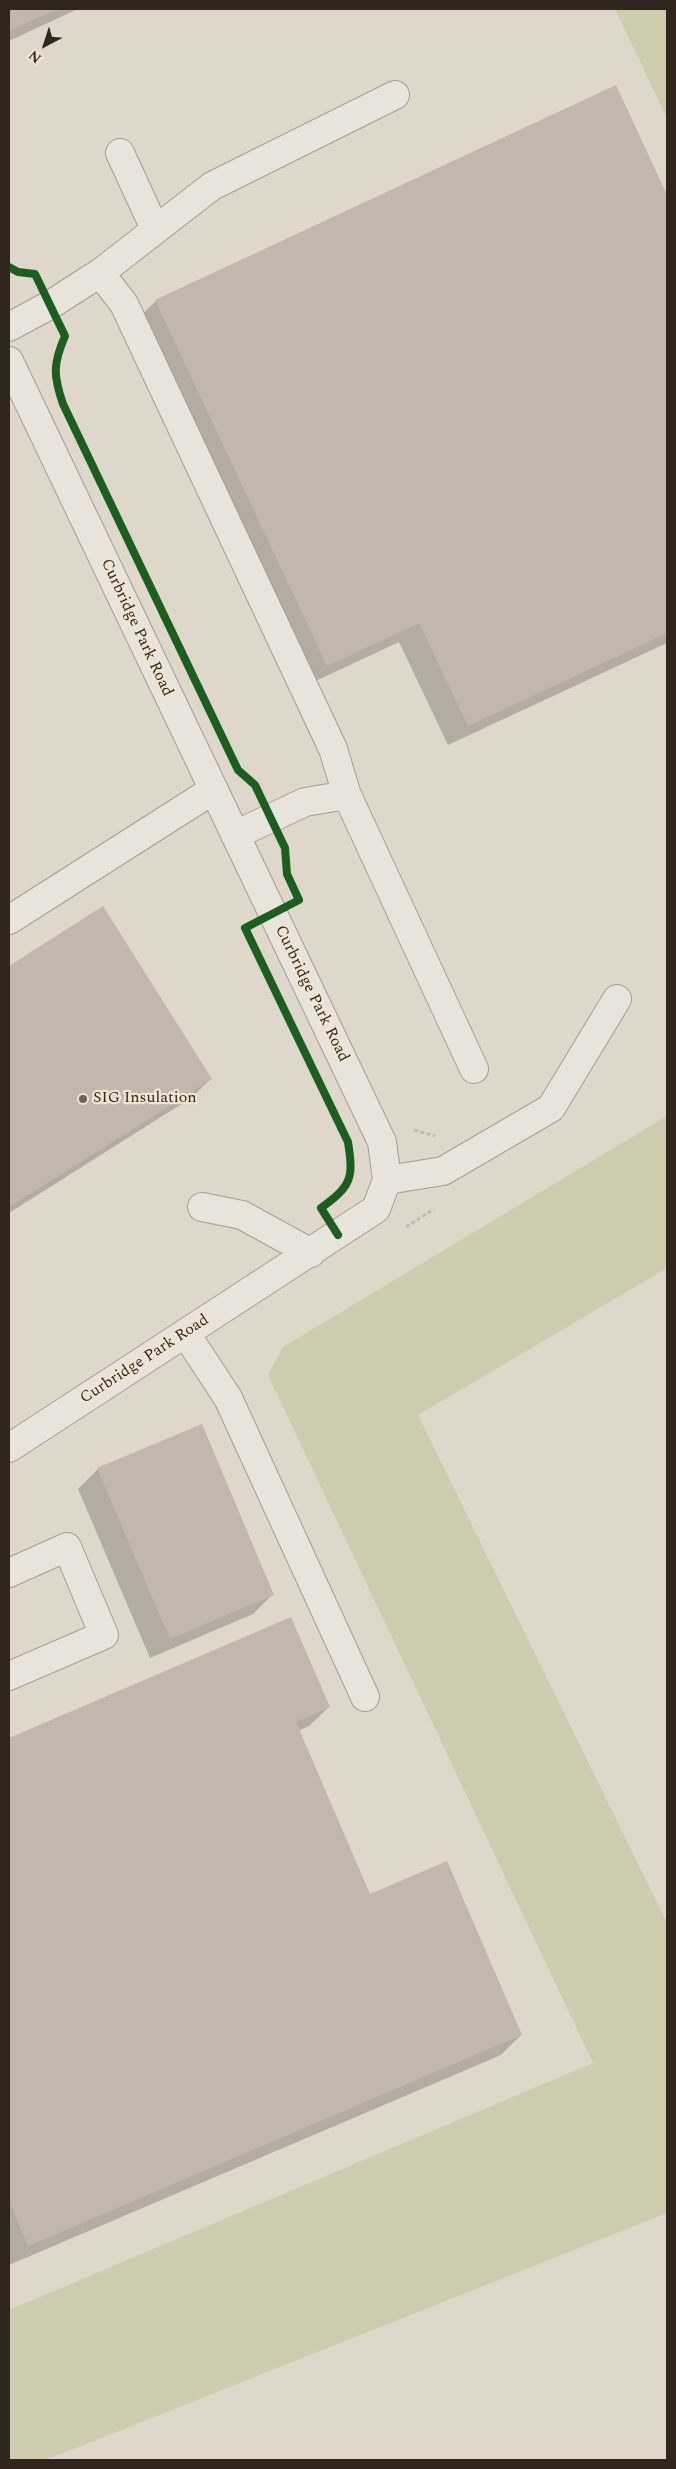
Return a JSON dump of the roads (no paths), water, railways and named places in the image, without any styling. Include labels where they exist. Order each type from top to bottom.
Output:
[{"type":"lane","points":[[9,327],[50,305],[100,273],[212,186],[395,95]]},
{"type":"lane","points":[[120,153],[155,229]]},
{"type":"lane","points":[[100,273],[124,304],[333,750],[347,795],[474,1070]]},
{"type":"lane","name":"Curbridge Park Road","points":[[9,361],[382,1142],[387,1180],[376,1209],[9,1448]]},
{"type":"lane","points":[[9,920],[213,790]]},
{"type":"lane","points":[[235,835],[305,802],[347,795]]},
{"type":"lane","points":[[387,1180],[443,1171],[551,1108],[617,999]]},
{"type":"lane","points":[[202,1208],[242,1215],[311,1253]]},
{"type":"lane","points":[[186,1334],[228,1398],[365,1697]]},
{"type":"lane","points":[[9,1573],[67,1547],[104,1635],[9,1676]]},
{"type":"place","name":"SIG Insulation","points":[[83,1099]]}]
